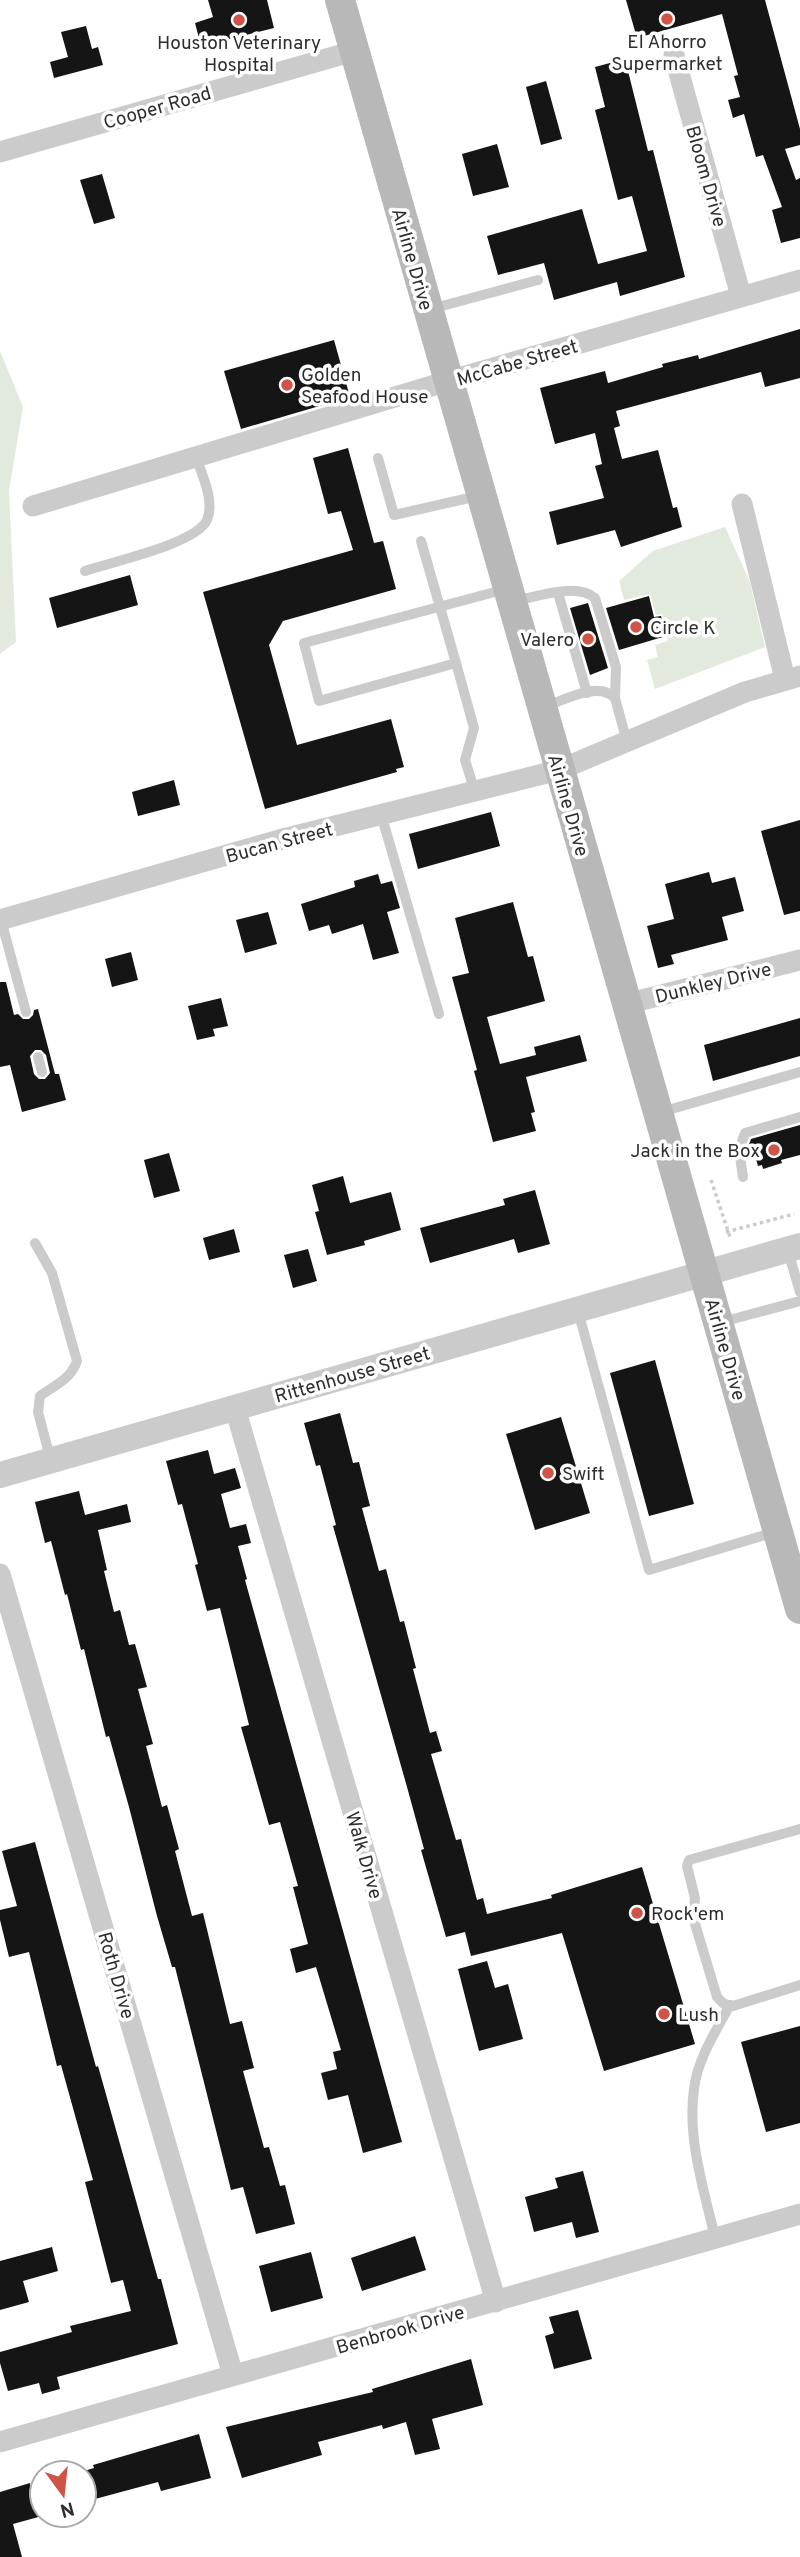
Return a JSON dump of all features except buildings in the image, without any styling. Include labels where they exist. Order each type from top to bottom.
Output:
[{"type":"main road","name":"Airline Drive","points":[[340,0],[657,1113],[784,1541],[800,1609]]},
{"type":"street","name":"Cooper Road","points":[[0,152],[354,51]]},
{"type":"street","name":"Bloom Drive","points":[[674,55],[741,296]]},
{"type":"street","name":"McCabe Street","points":[[33,506],[448,381],[800,280]]},
{"type":"street","points":[[742,504],[792,678]]},
{"type":"street","name":"Bucan Street","points":[[0,920],[266,844],[559,771],[746,692],[792,678]]},
{"type":"street","name":"Dunkley Drive","points":[[626,1004],[800,960]]},
{"type":"street","name":"Rittenhouse Street","points":[[0,1475],[794,1247]]},
{"type":"street","name":"Walk Drive","points":[[234,1408],[496,2302]]},
{"type":"street","name":"Roth Drive","points":[[0,1574],[233,2375]]},
{"type":"street","name":"Benbrook Drive","points":[[0,2442],[800,2214]]},
{"type":"lane","points":[[428,309],[538,280]]},
{"type":"lane","points":[[85,571],[184,540],[201,528],[207,519],[208,496],[197,457]]},
{"type":"lane","points":[[378,458],[394,515],[481,496]]},
{"type":"lane","points":[[421,541],[474,728],[465,760],[475,792]]},
{"type":"lane","points":[[456,663],[319,701],[304,643],[440,607],[509,595],[577,591],[592,595],[616,667],[615,698],[627,742]]},
{"type":"lane","points":[[558,593],[587,693]]},
{"type":"lane","points":[[541,708],[587,693],[605,691],[615,698]]},
{"type":"lane","points":[[381,814],[439,1014]]},
{"type":"lane","points":[[0,920],[26,1012]]},
{"type":"lane","points":[[38,1057],[42,1072]]},
{"type":"lane","points":[[657,1113],[800,1072]]},
{"type":"lane","points":[[743,1177],[739,1150],[745,1133],[800,1117]]},
{"type":"lane","points":[[35,1243],[45,1256],[52,1273],[77,1361],[66,1380],[40,1396],[38,1412],[51,1461]]},
{"type":"lane","points":[[794,1247],[800,1292]]},
{"type":"lane","points":[[719,1323],[800,1301]]},
{"type":"lane","points":[[577,1309],[649,1570],[784,1541]]},
{"type":"lane","points":[[800,1829],[689,1860],[687,1866],[695,1898],[693,1917],[718,1997],[724,2004],[730,2005],[800,1985]]},
{"type":"lane","points":[[715,2238],[693,2137],[694,2088],[705,2054],[730,2005]]},
{"type":"path","points":[[711,1180],[726,1232],[730,1237]]},
{"type":"path","points":[[726,1232],[794,1214]]},
{"type":"shaded area","points":[[0,351],[23,407],[9,491],[16,642],[0,654]]},
{"type":"shaded area","points":[[725,527],[750,582],[765,647],[655,689],[647,660],[658,657],[655,645],[668,641],[662,614],[656,615],[650,594],[624,600],[619,581],[653,551]]},
{"type":"place","name":"El Ahorro Supermarket","points":[[667,19]]},
{"type":"place","name":"Houston Veterinary Hospital","points":[[239,20]]},
{"type":"place","name":"Golden Seafood House","points":[[287,385]]},
{"type":"place","name":"Circle K","points":[[636,627]]},
{"type":"place","name":"Valero","points":[[588,639]]},
{"type":"place","name":"Jack in the Box","points":[[774,1150]]},
{"type":"place","name":"Swift","points":[[548,1473]]},
{"type":"place","name":"Rock'em","points":[[637,1913]]},
{"type":"place","name":"Lush","points":[[664,2014]]}]
